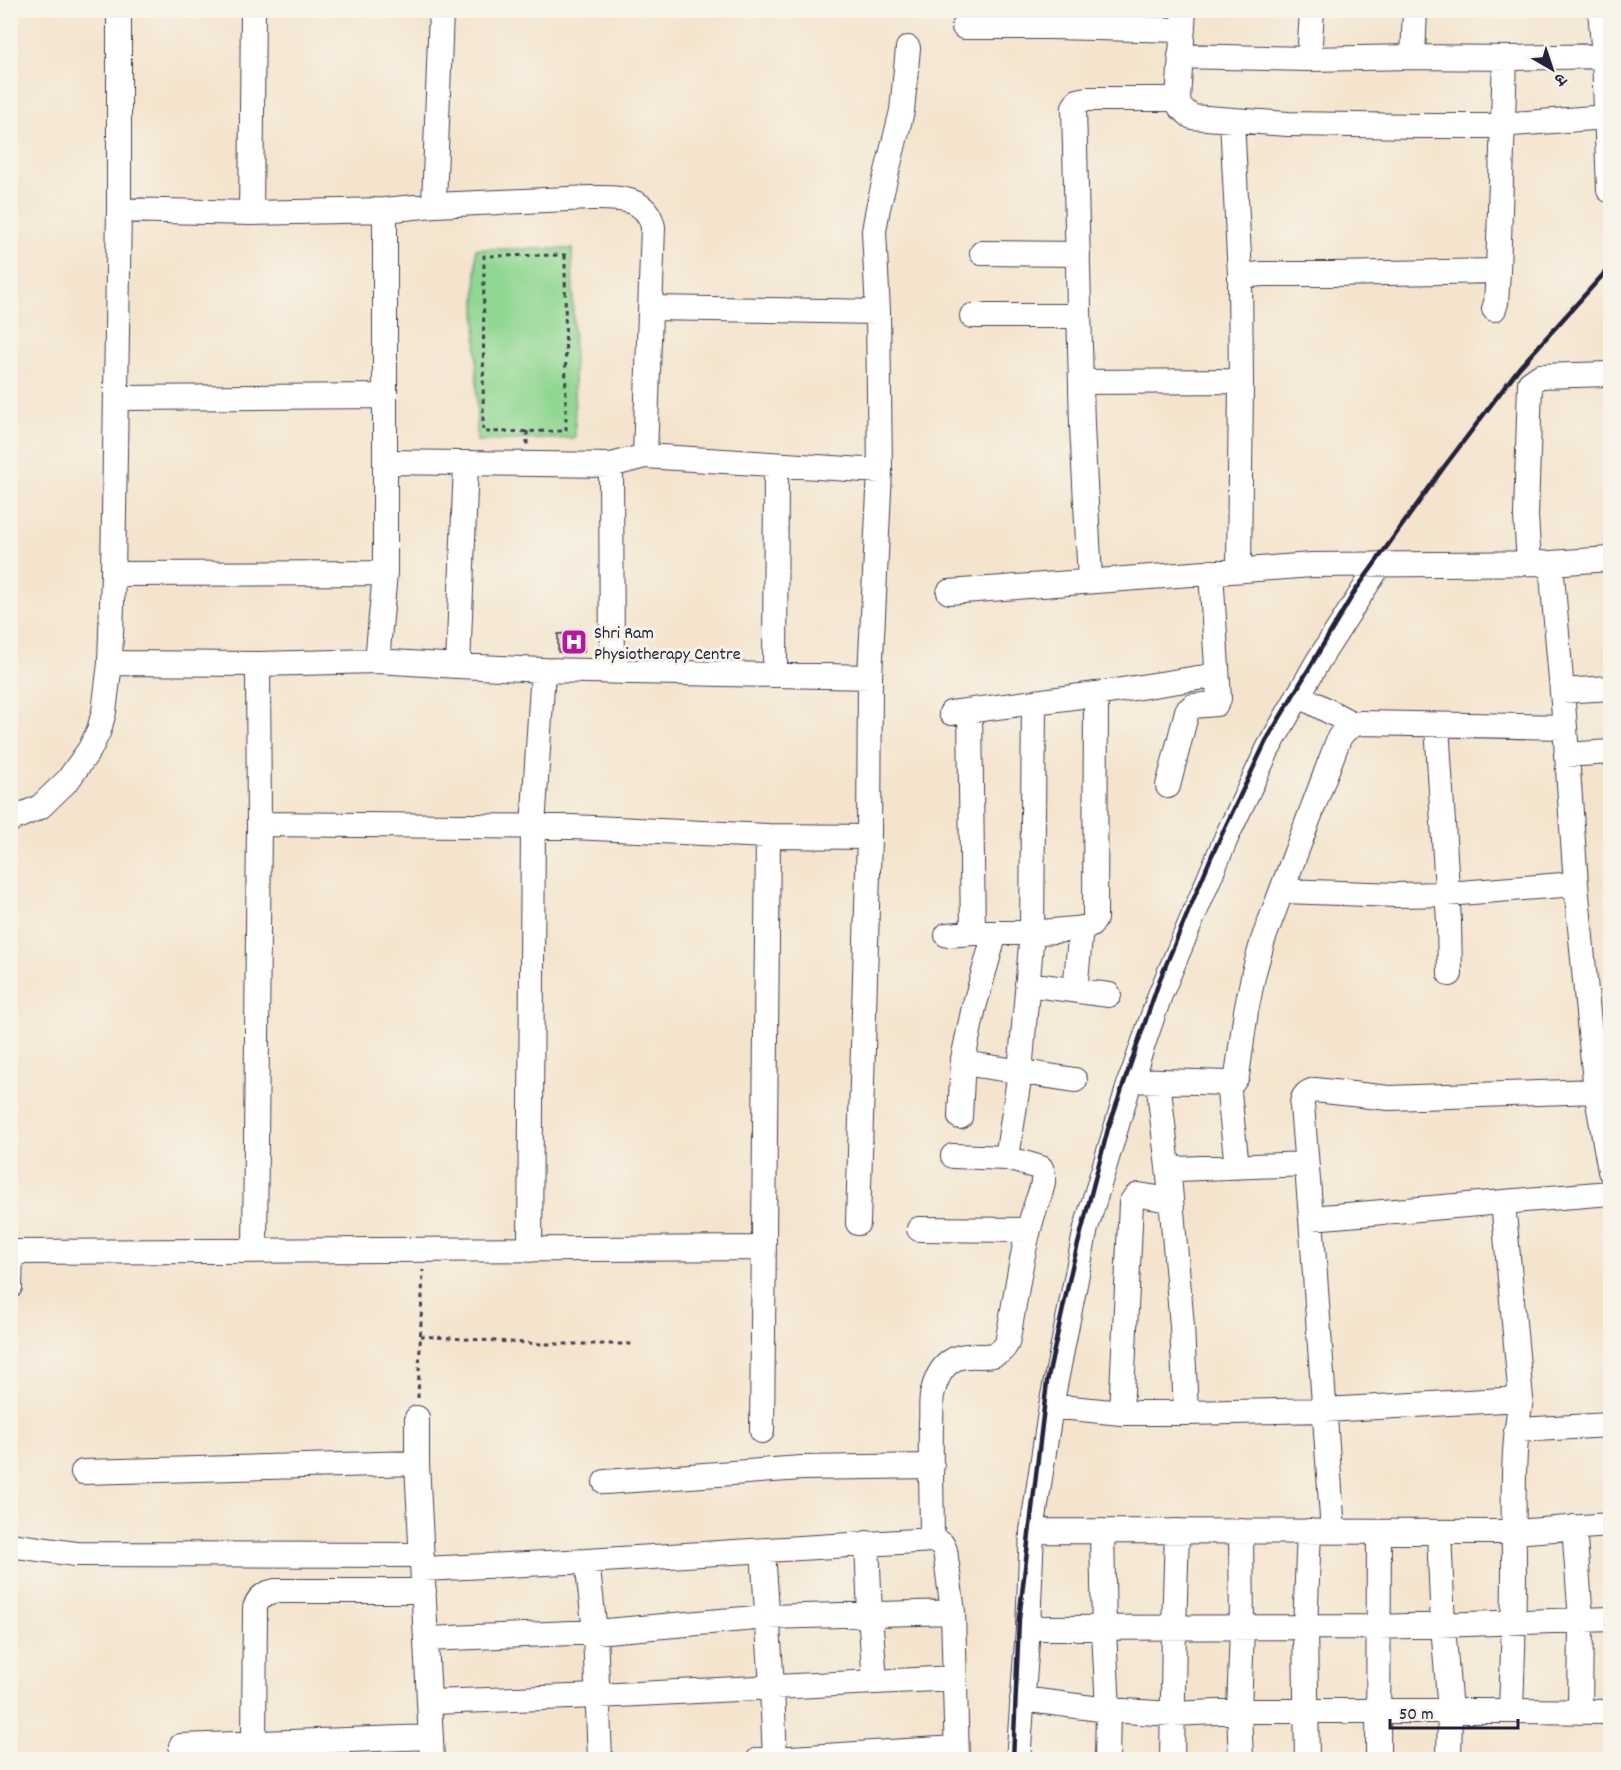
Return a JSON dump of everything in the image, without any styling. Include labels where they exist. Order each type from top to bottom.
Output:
[{"type":"street","points":[[10,820],[40,807],[68,780],[90,749],[104,712],[110,663],[113,574],[119,210],[119,10]]},
{"type":"street","points":[[251,213],[253,10]]},
{"type":"street","points":[[434,205],[441,10]]},
{"type":"street","points":[[1310,59],[1312,10]]},
{"type":"street","points":[[1413,57],[1416,10]]},
{"type":"street","points":[[1600,10],[1609,190]]},
{"type":"street","points":[[964,27],[1052,19],[1183,20],[1178,99],[1180,107],[1192,117],[1288,124],[1421,126],[1504,124],[1606,117]]},
{"type":"street","points":[[858,1223],[869,837],[870,677],[880,471],[878,312],[874,231],[902,111],[908,48]]},
{"type":"street","points":[[1180,56],[1310,59],[1604,56]]},
{"type":"street","points":[[1494,309],[1497,303],[1505,58]]},
{"type":"street","points":[[1090,580],[1081,382],[1075,105],[1078,101],[1088,99],[1178,99]]},
{"type":"street","points":[[1232,120],[1240,276],[1239,570]]},
{"type":"street","points":[[119,210],[251,213],[385,210],[434,205],[591,198],[636,202],[649,213],[653,227],[645,456]]},
{"type":"street","points":[[377,660],[385,573],[385,210]]},
{"type":"street","points":[[982,253],[1078,254]]},
{"type":"street","points":[[1240,276],[1498,271]]},
{"type":"street","points":[[651,308],[878,312]]},
{"type":"street","points":[[972,316],[1079,316]]},
{"type":"street","points":[[1611,374],[1540,376],[1530,383],[1526,516],[1540,563],[1562,691],[1576,884],[1596,1091],[1611,1171]]},
{"type":"street","points":[[1081,382],[1241,381]]},
{"type":"street","points":[[116,398],[385,396]]},
{"type":"street","points":[[385,462],[611,465],[645,456],[880,471]]},
{"type":"street","points":[[458,666],[466,464]]},
{"type":"street","points":[[611,465],[612,670]]},
{"type":"street","points":[[774,675],[776,465]]},
{"type":"street","points":[[949,592],[1312,565],[1540,563],[1611,559]]},
{"type":"street","points":[[1018,1760],[1028,1628],[1032,1531],[1051,1406],[1086,1228],[1130,1080],[1160,996],[1227,836],[1268,749],[1318,661],[1380,564]]},
{"type":"street","points":[[1168,786],[1186,713],[1193,706],[1216,704],[1219,699],[1211,572]]},
{"type":"street","points":[[113,574],[385,573]]},
{"type":"street","points":[[110,663],[258,664],[377,660],[543,670],[870,677]]},
{"type":"street","points":[[255,1250],[259,824],[258,664]]},
{"type":"street","points":[[530,1250],[533,827],[543,670]]},
{"type":"street","points":[[960,1117],[963,1063],[975,1008],[984,933],[961,712],[1217,675]]},
{"type":"street","points":[[1562,691],[1611,688]]},
{"type":"street","points":[[947,934],[1032,933],[1089,927],[1095,919],[1096,694]]},
{"type":"street","points":[[1298,695],[1353,724]]},
{"type":"street","points":[[1007,1158],[1020,1072],[1032,933],[1034,702]]},
{"type":"street","points":[[1130,1080],[1228,1083],[1234,1081],[1237,1076],[1254,972],[1263,940],[1304,828],[1344,730],[1353,724],[1361,723],[1565,727]]},
{"type":"street","points":[[1437,725],[1450,974]]},
{"type":"street","points":[[1566,755],[1611,752]]},
{"type":"street","points":[[259,824],[533,827],[768,836],[869,837]]},
{"type":"street","points":[[762,1431],[768,836]]},
{"type":"street","points":[[1282,891],[1363,895],[1447,894],[1576,884]]},
{"type":"street","points":[[1075,990],[1081,928]]},
{"type":"street","points":[[1027,984],[1109,995]]},
{"type":"street","points":[[963,1063],[1075,1080]]},
{"type":"street","points":[[1158,1081],[1182,1326],[1186,1413]]},
{"type":"street","points":[[1228,1083],[1237,1167]]},
{"type":"street","points":[[1334,1532],[1303,1098],[1310,1091],[1315,1090],[1363,1096],[1407,1098],[1596,1091]]},
{"type":"street","points":[[932,1540],[932,1393],[939,1374],[956,1358],[992,1356],[1005,1348],[1028,1230],[1042,1186],[1043,1171],[1039,1166],[1007,1158],[953,1156]]},
{"type":"street","points":[[1169,1176],[1177,1169],[1306,1164]]},
{"type":"street","points":[[1311,1218],[1611,1193]]},
{"type":"street","points":[[1121,1413],[1131,1203],[1139,1195],[1170,1200]]},
{"type":"street","points":[[1503,1202],[1521,1399],[1516,1430],[1511,1711]]},
{"type":"street","points":[[919,1229],[1028,1230]]},
{"type":"street","points":[[10,1287],[11,1252],[764,1248]]},
{"type":"street","points":[[1051,1406],[1121,1413],[1186,1413],[1325,1410],[1521,1399]]},
{"type":"street","points":[[181,1746],[254,1743],[432,1748],[417,1463],[417,1418]]},
{"type":"street","points":[[1516,1430],[1611,1425]]},
{"type":"street","points":[[83,1472],[417,1463]]},
{"type":"street","points":[[605,1482],[802,1468],[932,1467]]},
{"type":"street","points":[[1032,1531],[1514,1532],[1611,1525]]},
{"type":"street","points":[[1574,1527],[1581,1620],[1581,1712]]},
{"type":"street","points":[[1102,1531],[1108,1710],[1107,1760]]},
{"type":"street","points":[[1172,1760],[1177,1531]]},
{"type":"street","points":[[1241,1531],[1242,1628],[1239,1711],[1241,1760]]},
{"type":"street","points":[[1307,1760],[1305,1628],[1309,1532]]},
{"type":"street","points":[[1378,1760],[1379,1532]]},
{"type":"street","points":[[1440,1532],[1443,1626],[1450,1711],[1449,1760]]},
{"type":"street","points":[[254,1743],[255,1608],[258,1598],[275,1591],[423,1571],[932,1540],[942,1544],[945,1550],[953,1612],[957,1754],[769,1759],[772,1687],[763,1551]]},
{"type":"street","points":[[867,1543],[875,1682]]},
{"type":"street","points":[[10,1545],[76,1554],[423,1571]]},
{"type":"street","points":[[588,1561],[595,1632],[600,1760]]},
{"type":"street","points":[[427,1639],[595,1632],[767,1617],[953,1612]]},
{"type":"street","points":[[1028,1628],[1443,1626],[1611,1619]]},
{"type":"street","points":[[430,1702],[955,1678]]},
{"type":"street","points":[[1022,1700],[1108,1710],[1173,1714],[1239,1711],[1611,1712]]},
{"type":"path","points":[[565,255],[566,431],[483,432],[484,256],[565,255]]},
{"type":"path","points":[[417,1418],[424,1250]]},
{"type":"path","points":[[420,1336],[541,1344],[634,1344]]},
{"type":"green space","points":[[476,249],[572,249],[575,438],[477,441]]},
{"type":"building","points":[[583,633],[584,652],[558,652],[558,634]]},
{"type":"railway","points":[[1013,1760],[1019,1619],[1047,1382],[1072,1267],[1108,1129],[1160,979],[1212,855],[1266,741],[1355,591],[1519,368],[1610,267]]},
{"type":"place","name":"Shri Ram Physiotherapy Centre","points":[[574,642]]}]
